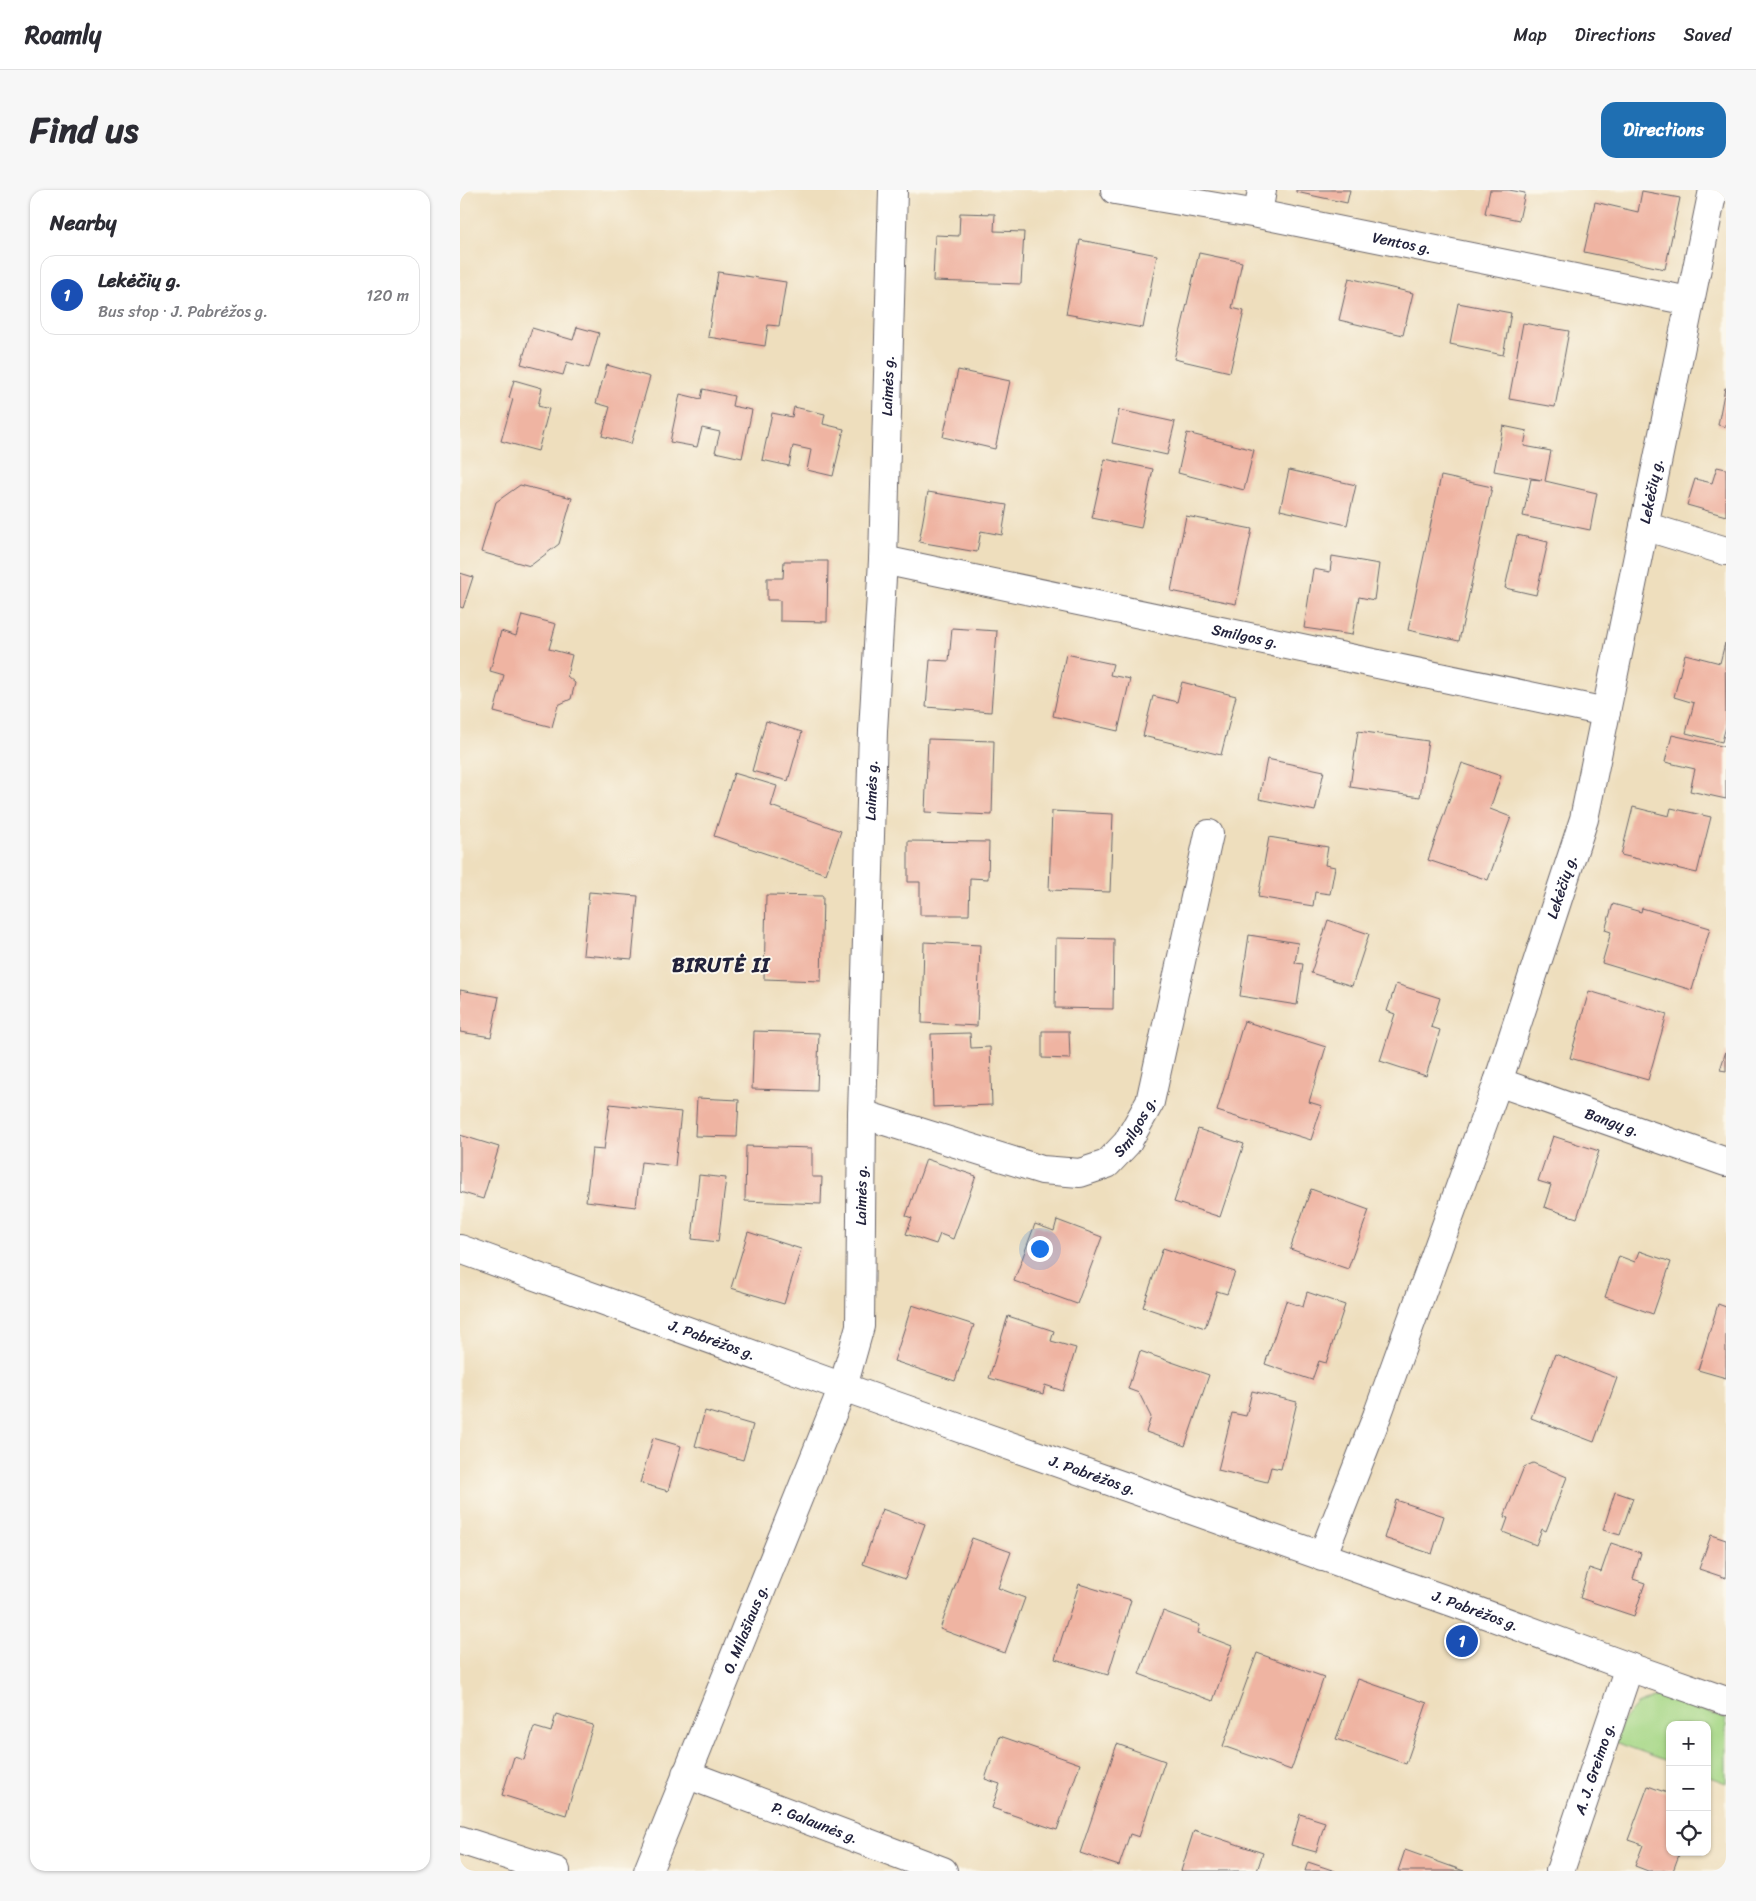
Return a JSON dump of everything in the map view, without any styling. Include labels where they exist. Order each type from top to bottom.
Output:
[{"type":"street","name":"Laimės g.","points":[[843,1387],[860,1326],[862,1114],[873,731],[883,560],[893,190]]},
{"type":"street","name":"Ventos g.","points":[[1115,190],[1260,202],[1689,301]]},
{"type":"street","name":"Lekėčių g.","points":[[1322,1556],[1377,1416],[1498,1082],[1584,819],[1713,190]]},
{"type":"street","points":[[1644,526],[1726,551]]},
{"type":"street","name":"Smilgos g.","points":[[883,560],[1606,712]]},
{"type":"street","name":"Smilgos g.","points":[[862,1114],[1042,1170],[1080,1173],[1107,1164],[1126,1144],[1150,1102],[1209,834]]},
{"type":"street","name":"Bangų g.","points":[[1498,1082],[1726,1162]]},
{"type":"street","name":"J. Pabrėžos g.","points":[[460,1249],[843,1387],[1455,1603],[1629,1668],[1726,1701]]},
{"type":"street","name":"O. Milašiaus g.","points":[[648,1871],[843,1387]]},
{"type":"street","name":"A. J. Greimo g.","points":[[1560,1871],[1629,1668]]},
{"type":"street","name":"P. Galaunės g.","points":[[686,1774],[943,1871]]},
{"type":"street","points":[[460,1840],[556,1871]]},
{"type":"green space","points":[[1659,1695],[1726,1719],[1726,1783],[1711,1777],[1711,1721],[1666,1721],[1666,1761],[1615,1742],[1622,1722],[1637,1705]]},
{"type":"building","points":[[1296,190],[1350,190],[1347,203],[1296,192]]},
{"type":"building","points":[[1490,190],[1509,190],[1525,193],[1519,220],[1485,213]]},
{"type":"building","points":[[1642,191],[1680,198],[1665,269],[1584,252],[1595,202],[1638,212]]},
{"type":"building","points":[[960,213],[995,214],[994,231],[1024,232],[1021,284],[933,281],[935,235],[959,236]]},
{"type":"building","points":[[1080,240],[1157,255],[1143,328],[1066,314]]},
{"type":"building","points":[[1199,253],[1242,262],[1232,308],[1244,311],[1230,372],[1174,359]]},
{"type":"building","points":[[718,272],[786,282],[779,326],[768,325],[765,346],[708,337]]},
{"type":"building","points":[[1349,278],[1413,293],[1403,335],[1339,320]]},
{"type":"building","points":[[1458,303],[1511,313],[1503,355],[1450,344]]},
{"type":"building","points":[[1523,323],[1569,331],[1555,407],[1509,399]]},
{"type":"building","points":[[577,327],[599,333],[589,368],[567,362],[563,375],[521,364],[532,328],[573,340]]},
{"type":"building","points":[[607,365],[650,377],[631,444],[602,436],[610,407],[596,403]]},
{"type":"building","points":[[958,370],[1010,381],[995,449],[943,437]]},
{"type":"building","points":[[514,380],[542,388],[538,406],[549,409],[538,451],[501,441],[513,399],[509,398]]},
{"type":"building","points":[[1726,388],[1726,427],[1718,425]]},
{"type":"building","points":[[703,389],[734,396],[732,406],[752,410],[742,458],[715,452],[720,432],[702,428],[697,447],[670,442],[680,394],[701,399]]},
{"type":"building","points":[[794,407],[825,414],[823,424],[844,429],[833,476],[807,470],[811,450],[793,446],[789,466],[762,460],[772,413],[792,417]]},
{"type":"building","points":[[1119,410],[1175,422],[1167,455],[1112,443]]},
{"type":"building","points":[[1503,426],[1527,431],[1524,446],[1551,451],[1545,481],[1597,493],[1590,530],[1523,516],[1531,479],[1542,480],[1494,471]]},
{"type":"building","points":[[1187,433],[1254,450],[1244,490],[1178,473]]},
{"type":"building","points":[[1105,459],[1153,469],[1141,528],[1092,518]]},
{"type":"building","points":[[1717,467],[1726,469],[1726,516],[1687,505],[1695,479],[1712,483]]},
{"type":"building","points":[[1289,470],[1356,485],[1347,525],[1280,510]]},
{"type":"building","points":[[1441,476],[1492,487],[1459,641],[1408,630]]},
{"type":"building","points":[[520,485],[572,498],[559,544],[530,566],[481,552],[496,502]]},
{"type":"building","points":[[928,492],[1007,505],[1002,535],[981,531],[977,552],[919,542]]},
{"type":"building","points":[[1186,516],[1252,529],[1236,604],[1171,591]]},
{"type":"building","points":[[1517,535],[1548,542],[1536,595],[1505,588]]},
{"type":"building","points":[[1332,556],[1379,564],[1374,600],[1359,597],[1352,635],[1304,628],[1313,569],[1330,572]]},
{"type":"building","points":[[784,561],[828,561],[827,622],[780,621],[780,600],[767,600],[767,578],[783,578]]},
{"type":"building","points":[[460,573],[473,577],[463,608],[460,607]]},
{"type":"building","points":[[522,615],[556,624],[549,649],[572,655],[567,676],[575,683],[571,699],[558,705],[552,727],[494,712],[504,675],[490,671],[501,631],[516,636]]},
{"type":"building","points":[[952,628],[997,631],[991,712],[926,707],[930,660],[949,661]]},
{"type":"building","points":[[1725,643],[1726,726],[1722,742],[1686,733],[1694,703],[1674,697],[1685,654],[1720,663]]},
{"type":"building","points":[[1066,654],[1113,664],[1110,675],[1130,679],[1118,731],[1053,716]]},
{"type":"building","points":[[1182,682],[1236,696],[1221,755],[1143,736],[1153,696],[1177,702]]},
{"type":"building","points":[[766,721],[802,732],[788,781],[752,771]]},
{"type":"building","points":[[1358,731],[1428,741],[1420,797],[1350,787]]},
{"type":"building","points":[[1672,735],[1726,747],[1726,799],[1690,791],[1695,769],[1665,762]]},
{"type":"building","points":[[928,739],[994,741],[992,815],[925,812]]},
{"type":"building","points":[[1267,759],[1324,771],[1315,811],[1259,799]]},
{"type":"building","points":[[1462,763],[1501,776],[1490,809],[1511,817],[1488,880],[1428,860]]},
{"type":"building","points":[[734,773],[777,786],[771,806],[841,831],[826,874],[714,836]]},
{"type":"building","points":[[1633,807],[1669,816],[1671,808],[1711,817],[1697,873],[1621,855]]},
{"type":"building","points":[[1052,811],[1113,814],[1110,892],[1049,890]]},
{"type":"building","points":[[1269,837],[1328,847],[1325,865],[1335,867],[1330,894],[1315,892],[1313,906],[1258,897]]},
{"type":"building","points":[[908,841],[989,842],[988,879],[970,878],[969,915],[920,915],[920,882],[908,882]]},
{"type":"building","points":[[589,892],[638,896],[632,959],[583,955]]},
{"type":"building","points":[[766,895],[823,896],[821,981],[764,979]]},
{"type":"building","points":[[1613,904],[1641,912],[1642,908],[1710,928],[1692,990],[1602,963],[1611,932],[1605,930]]},
{"type":"building","points":[[1328,920],[1369,934],[1352,986],[1311,973]]},
{"type":"building","points":[[1249,935],[1298,943],[1295,963],[1303,964],[1297,1005],[1240,996]]},
{"type":"building","points":[[1056,938],[1114,939],[1113,1009],[1055,1008]]},
{"type":"building","points":[[924,942],[980,945],[977,1026],[922,1023]]},
{"type":"building","points":[[1396,984],[1440,998],[1431,1027],[1440,1030],[1426,1076],[1380,1061],[1395,1014],[1387,1011]]},
{"type":"building","points":[[460,990],[499,997],[491,1037],[460,1032]]},
{"type":"building","points":[[1589,991],[1667,1014],[1648,1080],[1570,1058]]},
{"type":"building","points":[[1244,1021],[1326,1047],[1309,1102],[1322,1106],[1311,1140],[1217,1111]]},
{"type":"building","points":[[754,1031],[819,1033],[817,1091],[752,1089]]},
{"type":"building","points":[[1042,1031],[1069,1031],[1070,1059],[1042,1058]]},
{"type":"building","points":[[970,1033],[971,1048],[990,1047],[992,1105],[933,1107],[931,1034]]},
{"type":"building","points":[[1726,1051],[1726,1071],[1720,1070]]},
{"type":"building","points":[[697,1098],[739,1100],[737,1137],[695,1136]]},
{"type":"building","points":[[610,1104],[681,1112],[675,1166],[641,1162],[636,1207],[586,1201],[592,1149],[604,1150]]},
{"type":"building","points":[[1198,1129],[1244,1144],[1220,1217],[1174,1202]]},
{"type":"building","points":[[460,1135],[499,1147],[483,1199],[460,1192]]},
{"type":"building","points":[[1553,1136],[1599,1151],[1577,1218],[1544,1207],[1551,1185],[1538,1181]]},
{"type":"building","points":[[746,1146],[812,1148],[812,1177],[822,1177],[821,1204],[745,1201]]},
{"type":"building","points":[[926,1159],[976,1176],[953,1239],[940,1234],[936,1244],[906,1234],[912,1218],[906,1216]]},
{"type":"building","points":[[699,1175],[726,1178],[718,1242],[692,1239]]},
{"type":"building","points":[[1311,1189],[1369,1210],[1348,1269],[1290,1249]]},
{"type":"building","points":[[1057,1220],[1102,1237],[1077,1304],[1014,1281],[1035,1224],[1054,1231]]},
{"type":"building","points":[[748,1232],[801,1249],[784,1304],[731,1288]]},
{"type":"building","points":[[1163,1248],[1235,1272],[1227,1294],[1217,1291],[1205,1328],[1143,1307]]},
{"type":"building","points":[[1639,1251],[1671,1262],[1653,1314],[1605,1297],[1619,1256],[1635,1262]]},
{"type":"building","points":[[1307,1292],[1345,1305],[1326,1363],[1319,1361],[1312,1380],[1265,1364],[1286,1301],[1303,1307]]},
{"type":"building","points":[[1718,1304],[1726,1307],[1726,1378],[1698,1370]]},
{"type":"building","points":[[912,1305],[974,1325],[955,1381],[894,1361]]},
{"type":"building","points":[[1008,1316],[1054,1331],[1051,1341],[1076,1348],[1063,1391],[1045,1385],[1043,1394],[989,1378]]},
{"type":"building","points":[[1140,1351],[1209,1375],[1185,1446],[1146,1432],[1151,1417],[1139,1393],[1128,1389]]},
{"type":"building","points":[[1555,1354],[1617,1378],[1594,1442],[1531,1418]]},
{"type":"building","points":[[1252,1391],[1297,1402],[1281,1469],[1271,1467],[1267,1482],[1218,1470],[1232,1413],[1246,1416]]},
{"type":"building","points":[[705,1411],[753,1425],[743,1460],[695,1446]]},
{"type":"building","points":[[653,1438],[681,1446],[668,1491],[640,1483]]},
{"type":"building","points":[[1533,1463],[1567,1477],[1546,1531],[1542,1529],[1536,1545],[1503,1532],[1508,1518],[1504,1517],[1524,1467]]},
{"type":"building","points":[[1615,1492],[1633,1498],[1620,1535],[1603,1530]]},
{"type":"building","points":[[1396,1500],[1444,1516],[1432,1554],[1384,1538]]},
{"type":"building","points":[[882,1509],[925,1524],[905,1579],[863,1564]]},
{"type":"building","points":[[1711,1535],[1726,1540],[1726,1578],[1699,1569]]},
{"type":"building","points":[[972,1538],[1011,1552],[998,1588],[1025,1598],[1005,1653],[940,1629]]},
{"type":"building","points":[[1611,1543],[1641,1553],[1633,1579],[1645,1583],[1634,1616],[1580,1598],[1589,1568],[1601,1572]]},
{"type":"building","points":[[1079,1584],[1131,1600],[1108,1675],[1055,1659]]},
{"type":"building","points":[[1163,1611],[1200,1625],[1198,1633],[1232,1646],[1213,1701],[1139,1674]]},
{"type":"building","points":[[1257,1653],[1324,1677],[1291,1770],[1223,1746]]},
{"type":"building","points":[[1358,1679],[1427,1703],[1406,1764],[1336,1739]]},
{"type":"building","points":[[556,1714],[593,1725],[566,1815],[502,1795],[514,1757],[524,1760],[534,1727],[551,1732]]},
{"type":"building","points":[[1000,1736],[1080,1764],[1057,1830],[992,1808],[1000,1784],[985,1779]]},
{"type":"building","points":[[1117,1744],[1165,1761],[1139,1837],[1130,1834],[1119,1866],[1080,1853]]},
{"type":"building","points":[[1648,1786],[1666,1793],[1666,1856],[1679,1856],[1673,1871],[1648,1871],[1635,1866],[1643,1845],[1628,1840]]},
{"type":"building","points":[[1300,1814],[1325,1822],[1316,1852],[1291,1845]]},
{"type":"building","points":[[1194,1830],[1263,1853],[1257,1871],[1181,1871]]},
{"type":"building","points":[[1405,1850],[1464,1871],[1398,1871]]},
{"type":"building","points":[[1308,1862],[1335,1871],[1305,1871]]},
{"type":"place","name":"Lekėčių g.","points":[[1462,1641]]},
{"type":"district","name":"BIRUTĖ II","points":[[721,965]]}]
